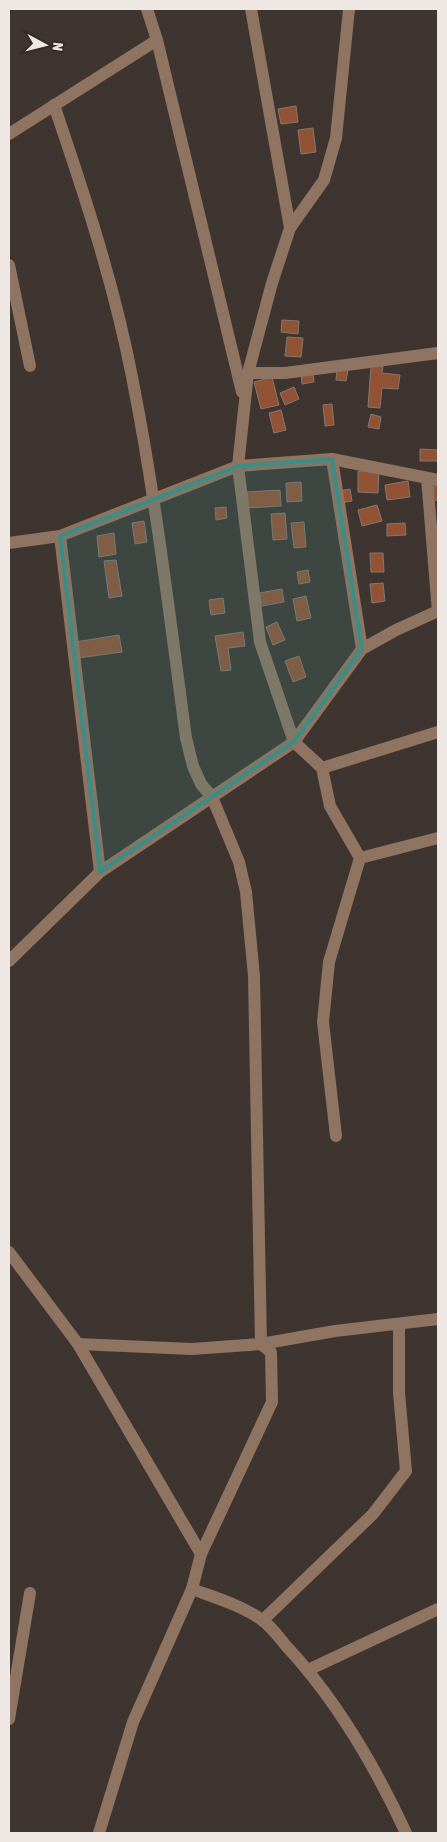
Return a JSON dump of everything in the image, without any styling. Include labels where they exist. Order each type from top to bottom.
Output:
[{"type":"street","points":[[147,9],[158,40],[245,404]]},
{"type":"street","points":[[251,9],[290,228]]},
{"type":"street","points":[[336,1136],[323,1022],[329,962],[360,858],[330,806],[322,768],[294,742],[260,642],[238,466],[248,374],[272,283],[290,228],[324,180],[336,138],[349,9]]},
{"type":"street","points":[[9,134],[158,40]]},
{"type":"street","points":[[54,105],[84,192],[116,304],[133,381],[154,499],[186,738],[193,766],[201,784],[212,797],[239,862],[246,892],[254,976],[261,1344]]},
{"type":"street","points":[[9,266],[30,366]]},
{"type":"street","points":[[248,374],[285,373],[438,353]]},
{"type":"street","points":[[332,459],[362,649]]},
{"type":"street","points":[[9,544],[60,536],[238,466],[332,459],[433,479],[438,612],[396,630],[362,649],[294,742],[100,872],[9,962]]},
{"type":"street","points":[[60,536],[100,872]]},
{"type":"street","points":[[322,768],[438,732]]},
{"type":"street","points":[[360,858],[438,838]]},
{"type":"street","points":[[9,1252],[78,1344],[201,1554]]},
{"type":"street","points":[[78,1344],[192,1349],[261,1344],[335,1331],[438,1319]]},
{"type":"street","points":[[263,1620],[373,1514],[406,1471],[399,1393],[399,1324]]},
{"type":"street","points":[[99,1833],[133,1722],[192,1589],[201,1554],[272,1402],[271,1352],[261,1344]]},
{"type":"street","points":[[192,1589],[237,1606],[263,1620],[308,1670],[327,1694],[382,1782],[406,1833]]},
{"type":"street","points":[[9,1719],[30,1593]]},
{"type":"street","points":[[308,1670],[438,1609]]},
{"type":"highlighted area","points":[[332,459],[362,649],[294,742],[100,872],[60,536],[238,466]]},
{"type":"building","points":[[296,106],[298,122],[281,124],[278,109]]},
{"type":"building","points":[[313,128],[316,152],[301,154],[298,130]]},
{"type":"building","points":[[282,320],[299,321],[298,334],[281,332]]},
{"type":"building","points":[[287,337],[303,338],[301,357],[285,356]]},
{"type":"building","points":[[371,365],[383,366],[382,373],[400,375],[398,389],[382,388],[380,408],[368,407]]},
{"type":"building","points":[[337,368],[348,370],[346,381],[336,380]]},
{"type":"building","points":[[313,371],[314,382],[302,384],[301,372]]},
{"type":"building","points":[[272,377],[279,405],[261,409],[254,382]]},
{"type":"building","points":[[294,387],[299,399],[285,405],[280,393]]},
{"type":"building","points":[[332,404],[334,425],[325,426],[323,405]]},
{"type":"building","points":[[281,410],[286,430],[274,433],[269,413]]},
{"type":"building","points":[[371,414],[381,417],[379,429],[368,427]]},
{"type":"building","points":[[420,449],[438,450],[438,461],[420,461]]},
{"type":"building","points":[[358,471],[379,472],[378,493],[358,492]]},
{"type":"building","points":[[408,481],[410,497],[387,500],[385,485]]},
{"type":"building","points":[[301,482],[302,501],[287,502],[286,483]]},
{"type":"building","points":[[435,485],[438,486],[438,501],[432,499]]},
{"type":"building","points":[[350,489],[352,501],[341,503],[339,491]]},
{"type":"building","points":[[280,490],[281,506],[247,508],[247,492]]},
{"type":"building","points":[[377,505],[382,521],[362,526],[358,510]]},
{"type":"building","points":[[226,507],[227,518],[216,520],[215,508]]},
{"type":"building","points":[[285,513],[287,539],[273,540],[271,514]]},
{"type":"building","points":[[144,521],[147,542],[135,544],[132,523]]},
{"type":"building","points":[[304,522],[306,547],[294,548],[291,523]]},
{"type":"building","points":[[405,523],[406,535],[387,536],[387,524]]},
{"type":"building","points":[[114,533],[116,554],[99,557],[97,536]]},
{"type":"building","points":[[370,553],[383,553],[384,572],[371,572]]},
{"type":"building","points":[[116,560],[122,596],[109,598],[104,561]]},
{"type":"building","points":[[308,570],[310,582],[299,584],[297,572]]},
{"type":"building","points":[[383,583],[385,601],[372,603],[370,584]]},
{"type":"building","points":[[282,589],[284,602],[262,606],[259,593]]},
{"type":"building","points":[[306,596],[311,618],[297,621],[293,599]]},
{"type":"building","points":[[223,598],[225,613],[211,615],[209,600]]},
{"type":"building","points":[[277,622],[285,640],[273,645],[266,627]]},
{"type":"building","points":[[243,632],[245,646],[228,648],[231,670],[221,671],[215,636]]},
{"type":"building","points":[[119,635],[122,652],[78,658],[75,642]]},
{"type":"building","points":[[299,656],[306,677],[293,682],[285,661]]}]
